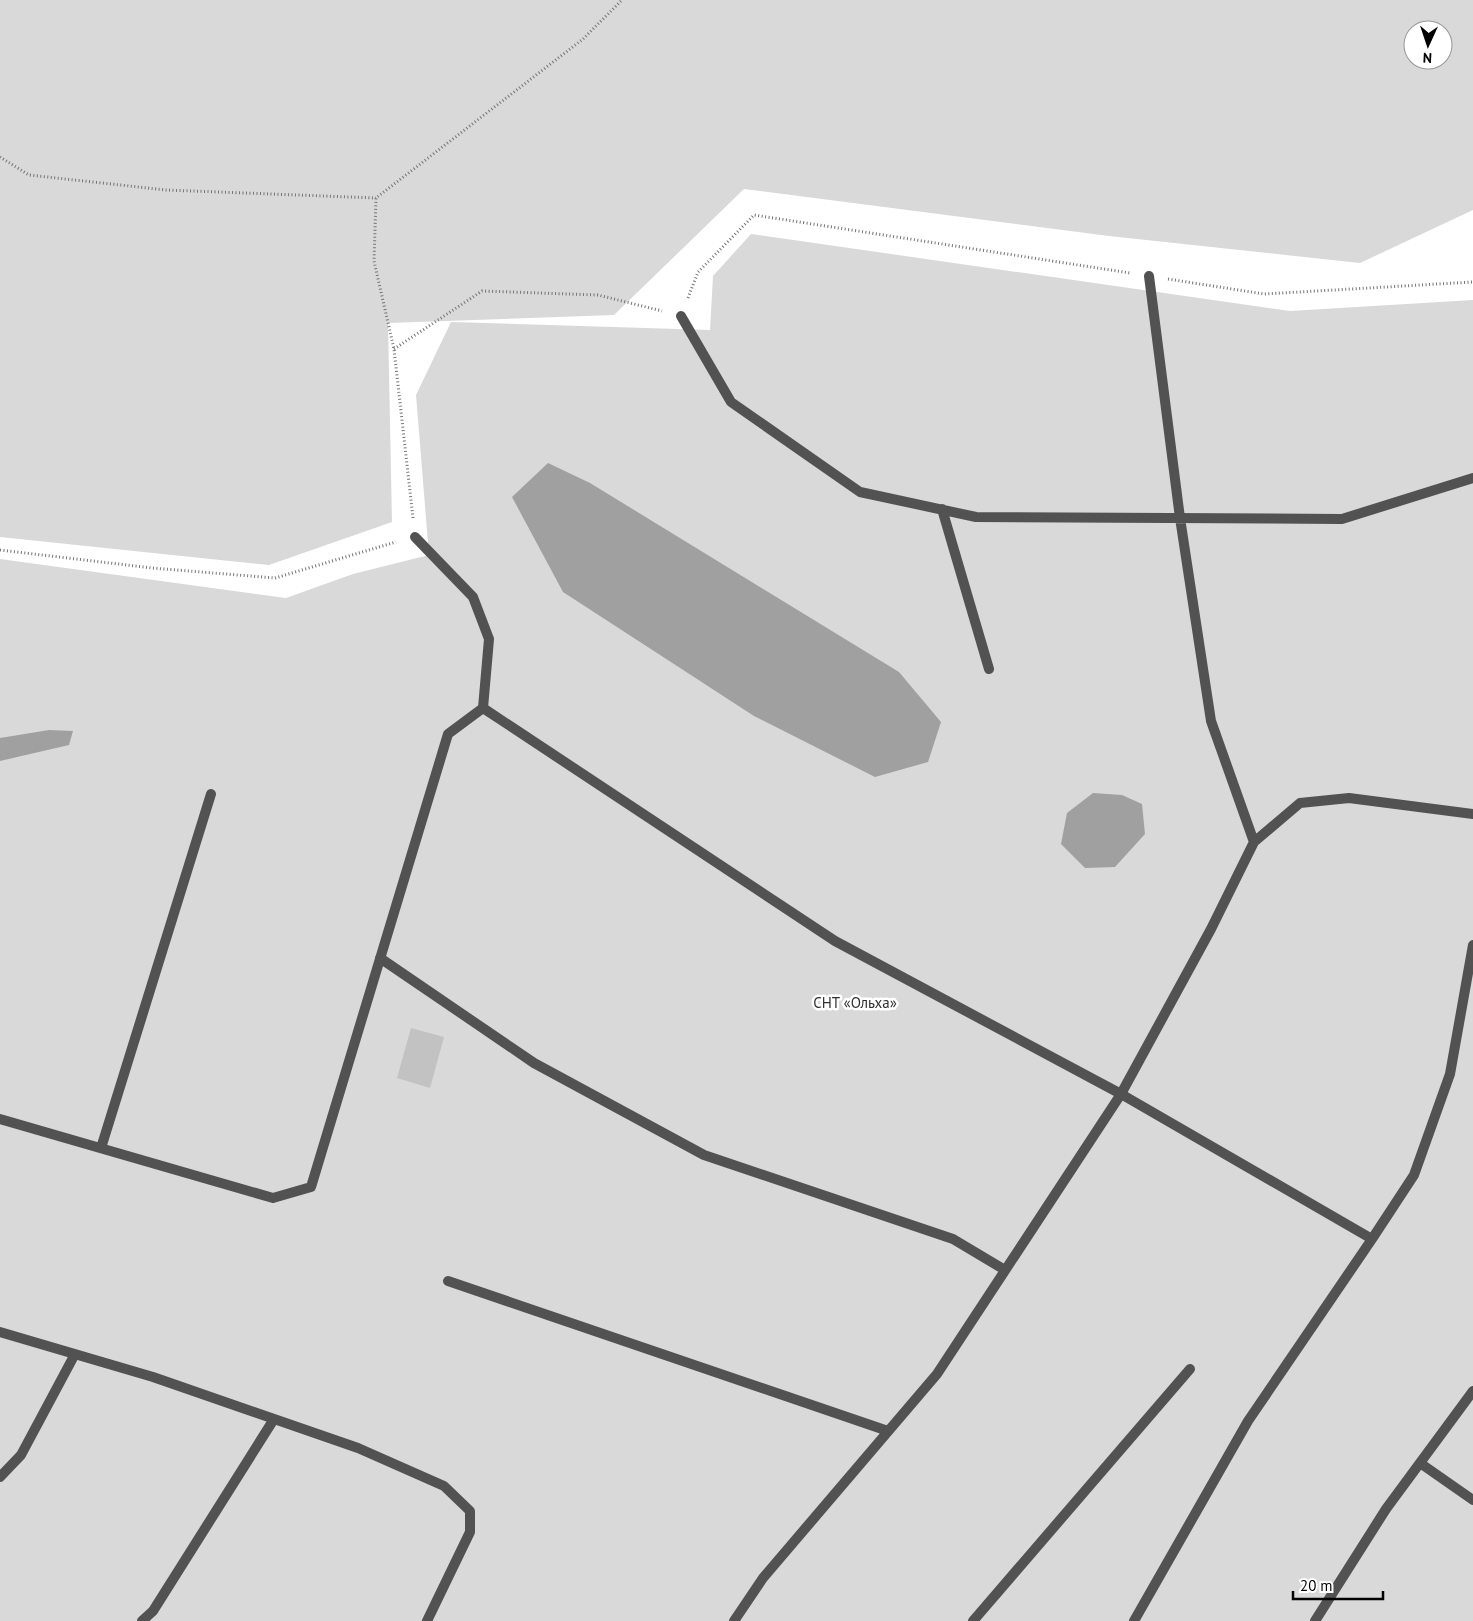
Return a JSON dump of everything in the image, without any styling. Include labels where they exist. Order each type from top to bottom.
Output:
[{"type":"lane","points":[[1149,276],[1180,518],[1211,722],[1254,842]]},
{"type":"lane","points":[[681,316],[730,402],[860,492],[976,517],[1342,519],[1473,478]]},
{"type":"lane","points":[[942,510],[989,669]]},
{"type":"lane","points":[[0,1119],[273,1198],[310,1187],[448,734],[483,708],[489,639],[472,597],[415,537]]},
{"type":"lane","points":[[483,708],[835,942],[1121,1094],[1372,1239]]},
{"type":"lane","points":[[101,1148],[210,794]]},
{"type":"lane","points":[[734,1621],[763,1578],[937,1374],[1121,1094],[1211,929],[1254,842],[1300,803],[1349,798],[1473,814]]},
{"type":"lane","points":[[1134,1621],[1248,1421],[1414,1175],[1450,1074],[1473,945]]},
{"type":"lane","points":[[380,958],[534,1063],[704,1155],[953,1239],[1005,1270]]},
{"type":"lane","points":[[448,1281],[888,1431]]},
{"type":"lane","points":[[0,1332],[154,1377],[358,1448],[444,1486],[470,1511],[470,1532],[427,1621]]},
{"type":"lane","points":[[0,1477],[21,1455],[76,1354]]},
{"type":"lane","points":[[973,1621],[1190,1369]]},
{"type":"lane","points":[[1315,1621],[1386,1509],[1473,1391]]},
{"type":"lane","points":[[142,1621],[153,1611],[274,1419]]},
{"type":"lane","points":[[1420,1463],[1473,1500]]},
{"type":"path","points":[[0,157],[28,175],[166,190],[376,198],[583,39],[622,0]]},
{"type":"path","points":[[0,550],[152,568],[275,578],[415,537],[394,349],[374,261],[376,198]]},
{"type":"path","points":[[394,349],[482,292],[598,295],[681,316],[698,272],[754,214],[1264,294],[1473,282]]},
{"type":"green space","points":[[0,0],[1473,0],[1473,210],[1360,263],[1109,236],[744,189],[614,315],[388,323],[392,522],[269,565],[0,537]]},
{"type":"green space","name":"СНТ «Ольха»","points":[[751,234],[1290,311],[1473,300],[1473,1621],[0,1621],[0,559],[286,598],[353,574],[429,555],[416,395],[451,322],[710,330],[713,276]]},
{"type":"shaded area","points":[[548,463],[590,483],[899,672],[941,722],[928,762],[875,777],[754,716],[563,592],[512,497]]},
{"type":"shaded area","points":[[49,730],[73,731],[69,745],[0,761],[0,738]]},
{"type":"shaded area","points":[[1093,793],[1122,795],[1142,804],[1145,834],[1115,867],[1085,868],[1061,844],[1067,813]]},
{"type":"building","points":[[411,1028],[444,1037],[430,1088],[397,1078]]}]
